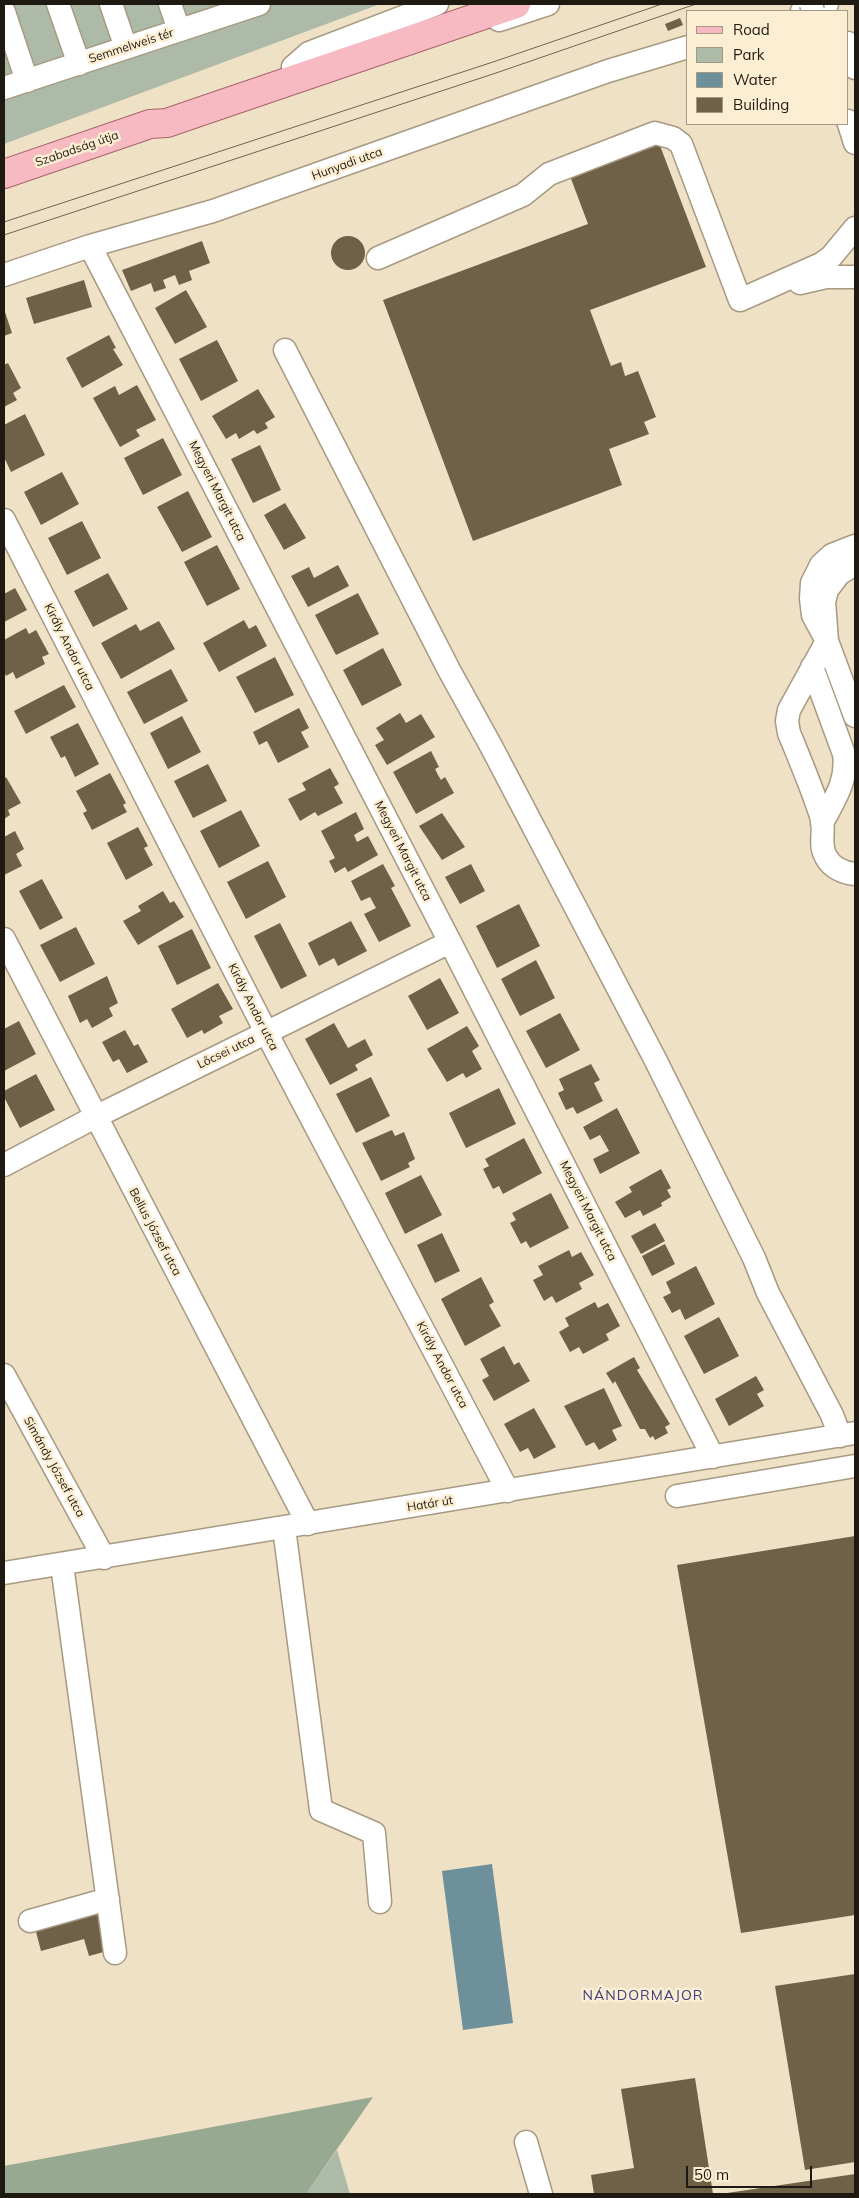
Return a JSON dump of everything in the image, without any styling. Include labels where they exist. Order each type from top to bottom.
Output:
[{"type":"main road","points":[[150,124],[162,111],[478,4]]},
{"type":"main road","points":[[150,124],[167,122],[193,114],[516,4]]},
{"type":"main road","name":"Szabadság útja","points":[[4,174],[150,124]]},
{"type":"street","points":[[58,4],[79,64]]},
{"type":"street","points":[[111,4],[126,48]]},
{"type":"street","points":[[170,4],[179,30]]},
{"type":"street","name":"Semmelweis tér","points":[[4,88],[179,30],[228,8],[259,4]]},
{"type":"street","points":[[293,67],[309,53],[437,4]]},
{"type":"street","points":[[193,114],[214,114],[548,4]]},
{"type":"street","points":[[806,10],[827,4]]},
{"type":"street","points":[[4,12],[26,81]]},
{"type":"street","name":"Hunyadi utca","points":[[4,276],[90,246],[213,211],[599,74],[686,47]]},
{"type":"street","points":[[849,47],[855,68]]},
{"type":"street","points":[[849,124],[855,143]]},
{"type":"street","points":[[378,258],[523,195],[549,174],[655,133],[662,133],[681,144],[740,300],[765,291],[826,277],[855,277]]},
{"type":"street","points":[[765,291],[832,257],[855,228]]},
{"type":"street","name":"Megyeri Margit utca","points":[[90,246],[450,942],[713,1457]]},
{"type":"street","points":[[285,350],[448,670],[491,746],[655,1059],[751,1250],[768,1293],[832,1416],[848,1435]]},
{"type":"street","name":"Király Andor utca","points":[[4,520],[266,1032],[508,1491]]},
{"type":"street","points":[[855,546],[827,559],[814,577],[811,591],[812,608],[827,641],[855,716]]},
{"type":"street","points":[[855,564],[834,578],[827,590],[824,602],[827,641],[789,710],[787,721],[789,733],[822,823],[822,845],[827,858],[840,870],[855,874]]},
{"type":"street","points":[[812,667],[844,754],[846,769],[844,780],[822,823]]},
{"type":"street","name":"Bellus József utca","points":[[4,939],[308,1524]]},
{"type":"street","name":"Lőcsei utca","points":[[4,1165],[95,1117],[450,942]]},
{"type":"street","name":"Simándy József utca","points":[[4,1375],[104,1558]]},
{"type":"street","name":"Határ út","points":[[4,1573],[848,1435]]},
{"type":"street","points":[[676,1496],[855,1466]]},
{"type":"street","points":[[284,1528],[321,1810],[374,1833],[380,1902]]},
{"type":"street","points":[[62,1565],[115,1953]]},
{"type":"street","points":[[30,1921],[108,1899]]},
{"type":"street","points":[[526,2142],[541,2194]]},
{"type":"green space","points":[[4,4],[380,4],[4,144]]},
{"type":"green space","points":[[373,2097],[306,2194],[4,2194],[4,2166]]},
{"type":"green space","points":[[337,2150],[350,2194],[306,2194]]},
{"type":"water","points":[[492,1864],[513,2023],[463,2030],[442,1871]]},
{"type":"building","points":[[680,18],[683,25],[668,31],[665,24]]},
{"type":"building","points":[[659,143],[706,267],[590,310],[611,366],[621,362],[625,376],[638,371],[656,417],[644,422],[649,434],[609,449],[622,485],[473,541],[383,300],[588,224],[570,176]]},
{"type":"building","points":[[348,236],[355,237],[360,241],[364,246],[364,260],[360,265],[355,269],[348,270],[341,269],[336,265],[332,260],[331,253],[332,246],[336,241],[341,237]]},
{"type":"building","points":[[202,241],[210,263],[189,271],[192,280],[179,285],[175,275],[163,280],[166,288],[154,292],[151,283],[131,291],[122,270]]},
{"type":"building","points":[[84,280],[92,307],[34,324],[26,298]]},
{"type":"building","points":[[186,290],[207,327],[175,344],[155,308]]},
{"type":"building","points":[[4,309],[12,333],[4,336]]},
{"type":"building","points":[[109,335],[116,348],[113,349],[123,365],[82,388],[66,358]]},
{"type":"building","points":[[217,340],[238,381],[201,401],[179,359]]},
{"type":"building","points":[[8,363],[21,388],[13,393],[17,400],[4,407],[4,365]]},
{"type":"building","points":[[137,385],[156,420],[136,430],[140,436],[120,447],[93,398],[115,386],[119,395]]},
{"type":"building","points":[[258,389],[275,417],[265,423],[268,428],[257,434],[254,430],[239,439],[236,433],[226,439],[212,416]]},
{"type":"building","points":[[25,414],[45,455],[11,472],[4,457],[4,425]]},
{"type":"building","points":[[163,438],[182,475],[143,495],[124,458]]},
{"type":"building","points":[[260,445],[281,490],[253,503],[231,459]]},
{"type":"building","points":[[62,472],[79,504],[41,525],[24,492]]},
{"type":"building","points":[[188,491],[212,537],[182,552],[157,507]]},
{"type":"building","points":[[285,503],[306,538],[284,550],[264,515]]},
{"type":"building","points":[[82,521],[101,558],[67,575],[48,538]]},
{"type":"building","points":[[217,545],[240,589],[207,606],[184,562]]},
{"type":"building","points":[[338,565],[349,586],[308,607],[291,576],[309,567],[314,578]]},
{"type":"building","points":[[108,573],[128,609],[93,627],[74,591]]},
{"type":"building","points":[[15,588],[27,610],[4,622],[4,594]]},
{"type":"building","points":[[358,593],[379,634],[336,655],[315,615]]},
{"type":"building","points":[[244,620],[249,629],[256,625],[267,646],[219,672],[203,643]]},
{"type":"building","points":[[159,621],[175,649],[121,679],[101,643],[136,624],[140,631]]},
{"type":"building","points":[[26,628],[29,634],[36,630],[49,654],[42,657],[45,664],[16,679],[13,672],[6,676],[4,671],[4,640]]},
{"type":"building","points":[[383,648],[402,685],[362,706],[343,670]]},
{"type":"building","points":[[275,657],[294,695],[255,713],[236,677]]},
{"type":"building","points":[[171,669],[188,701],[144,724],[127,692]]},
{"type":"building","points":[[64,685],[76,707],[26,734],[14,711]]},
{"type":"building","points":[[299,708],[309,728],[301,732],[309,747],[278,763],[267,741],[259,745],[253,732]]},
{"type":"building","points":[[400,713],[406,723],[421,714],[435,737],[387,765],[375,745],[384,740],[376,728]]},
{"type":"building","points":[[182,716],[201,752],[168,769],[150,733]]},
{"type":"building","points":[[78,723],[99,764],[75,777],[65,756],[61,758],[50,737]]},
{"type":"building","points":[[431,751],[439,767],[435,769],[438,775],[441,780],[445,777],[454,793],[416,814],[393,772]]},
{"type":"building","points":[[208,764],[227,801],[193,818],[174,781]]},
{"type":"building","points":[[330,768],[339,784],[334,787],[343,803],[318,816],[315,812],[300,821],[288,799],[306,790],[302,783]]},
{"type":"building","points":[[110,773],[126,803],[123,805],[127,812],[92,830],[83,813],[87,811],[76,791]]},
{"type":"building","points":[[6,777],[21,803],[8,810],[10,815],[4,819],[4,779]]},
{"type":"building","points":[[241,810],[260,846],[219,868],[200,831]]},
{"type":"building","points":[[356,812],[364,829],[354,835],[357,842],[368,836],[378,855],[348,872],[345,867],[335,873],[329,861],[335,858],[321,831]]},
{"type":"building","points":[[442,813],[465,847],[442,860],[419,826]]},
{"type":"building","points":[[138,827],[148,846],[144,848],[153,865],[126,880],[107,843]]},
{"type":"building","points":[[15,831],[24,849],[16,854],[22,866],[4,875],[4,837]]},
{"type":"building","points":[[268,861],[286,897],[246,919],[227,882]]},
{"type":"building","points":[[383,864],[395,886],[391,888],[411,926],[379,942],[364,914],[376,908],[370,897],[361,901],[351,881]]},
{"type":"building","points":[[471,864],[485,891],[460,904],[445,877]]},
{"type":"building","points":[[42,879],[63,918],[40,930],[19,891]]},
{"type":"building","points":[[163,891],[170,903],[174,901],[184,917],[138,945],[123,921],[141,911],[138,906]]},
{"type":"building","points":[[519,904],[540,946],[497,968],[476,926]]},
{"type":"building","points":[[351,921],[367,951],[338,966],[334,958],[319,966],[308,943]]},
{"type":"building","points":[[280,923],[307,976],[281,989],[254,936]]},
{"type":"building","points":[[76,927],[95,964],[60,982],[40,945]]},
{"type":"building","points":[[192,929],[211,968],[177,985],[158,946]]},
{"type":"building","points":[[536,960],[555,998],[520,1016],[501,979]]},
{"type":"building","points":[[107,976],[118,1003],[109,1008],[113,1016],[92,1028],[87,1019],[80,1023],[68,996]]},
{"type":"building","points":[[440,978],[459,1013],[427,1030],[408,996]]},
{"type":"building","points":[[218,983],[233,1009],[219,1016],[223,1023],[204,1034],[202,1030],[187,1038],[171,1009]]},
{"type":"building","points":[[560,1013],[580,1050],[546,1068],[526,1031]]},
{"type":"building","points":[[19,1021],[36,1054],[4,1071],[4,1029]]},
{"type":"building","points":[[334,1023],[348,1048],[365,1039],[373,1055],[355,1065],[358,1070],[330,1085],[305,1039]]},
{"type":"building","points":[[467,1026],[479,1046],[472,1051],[482,1069],[466,1078],[463,1073],[447,1082],[427,1049]]},
{"type":"building","points":[[125,1030],[134,1046],[138,1044],[148,1062],[127,1073],[119,1059],[113,1062],[102,1042]]},
{"type":"building","points":[[591,1064],[600,1080],[594,1083],[603,1101],[577,1114],[573,1107],[566,1110],[558,1093],[564,1090],[559,1079]]},
{"type":"building","points":[[36,1074],[55,1110],[20,1128],[4,1097],[4,1091]]},
{"type":"building","points":[[371,1077],[390,1116],[356,1133],[336,1094]]},
{"type":"building","points":[[499,1088],[516,1124],[466,1148],[449,1113]]},
{"type":"building","points":[[617,1108],[640,1153],[600,1174],[593,1159],[609,1151],[600,1135],[590,1140],[583,1127]]},
{"type":"building","points":[[392,1130],[395,1136],[404,1132],[415,1159],[408,1163],[410,1167],[381,1181],[362,1143]]},
{"type":"building","points":[[524,1138],[542,1173],[503,1194],[499,1186],[493,1189],[483,1169],[489,1166],[485,1159]]},
{"type":"building","points":[[661,1169],[671,1188],[667,1190],[671,1197],[661,1203],[662,1206],[643,1216],[640,1210],[625,1218],[615,1202],[632,1192],[629,1187]]},
{"type":"building","points":[[421,1175],[442,1215],[405,1234],[385,1193]]},
{"type":"building","points":[[551,1193],[569,1228],[530,1248],[526,1241],[521,1244],[510,1223],[516,1220],[512,1213]]},
{"type":"building","points":[[655,1223],[665,1241],[641,1254],[631,1236]]},
{"type":"building","points":[[442,1233],[460,1271],[435,1283],[417,1245]]},
{"type":"building","points":[[665,1244],[675,1264],[652,1276],[642,1256]]},
{"type":"building","points":[[569,1250],[572,1257],[581,1252],[594,1275],[579,1283],[582,1289],[556,1303],[552,1296],[544,1301],[533,1280],[543,1275],[538,1266]]},
{"type":"building","points":[[696,1266],[715,1304],[685,1320],[680,1309],[672,1313],[663,1297],[671,1293],[666,1282]]},
{"type":"building","points":[[481,1277],[494,1302],[489,1305],[501,1326],[465,1346],[441,1299]]},
{"type":"building","points":[[595,1302],[598,1308],[608,1303],[620,1326],[606,1334],[609,1340],[583,1354],[579,1347],[570,1352],[559,1332],[569,1326],[565,1318]]},
{"type":"building","points":[[719,1317],[739,1356],[704,1374],[684,1336]]},
{"type":"building","points":[[504,1346],[514,1365],[519,1362],[530,1381],[494,1401],[482,1380],[489,1376],[480,1359]]},
{"type":"building","points":[[634,1357],[640,1368],[637,1370],[670,1424],[665,1427],[668,1433],[655,1440],[653,1436],[650,1438],[645,1429],[640,1429],[615,1381],[613,1384],[606,1373]]},
{"type":"building","points":[[756,1376],[764,1390],[757,1394],[764,1406],[729,1426],[715,1399]]},
{"type":"building","points":[[604,1388],[622,1426],[612,1430],[617,1440],[599,1450],[594,1442],[586,1446],[564,1406]]},
{"type":"building","points":[[534,1408],[556,1447],[534,1459],[528,1448],[520,1452],[504,1424]]},
{"type":"building","points":[[855,1536],[855,1915],[741,1933],[677,1565]]},
{"type":"building","points":[[100,1910],[111,1950],[89,1956],[84,1939],[41,1951],[35,1928]]},
{"type":"building","points":[[855,1974],[855,2162],[805,2170],[775,1986]]},
{"type":"building","points":[[695,2078],[713,2194],[594,2194],[591,2175],[634,2168],[621,2089]]},
{"type":"building","points":[[855,2174],[855,2194],[727,2194],[727,2193]]},
{"type":"tram line","points":[[4,222],[496,61],[662,4]]},
{"type":"tram line","points":[[4,235],[496,73],[696,4]]},
{"type":"district","name":"NÁNDORMAJOR","points":[[643,1996]]}]
